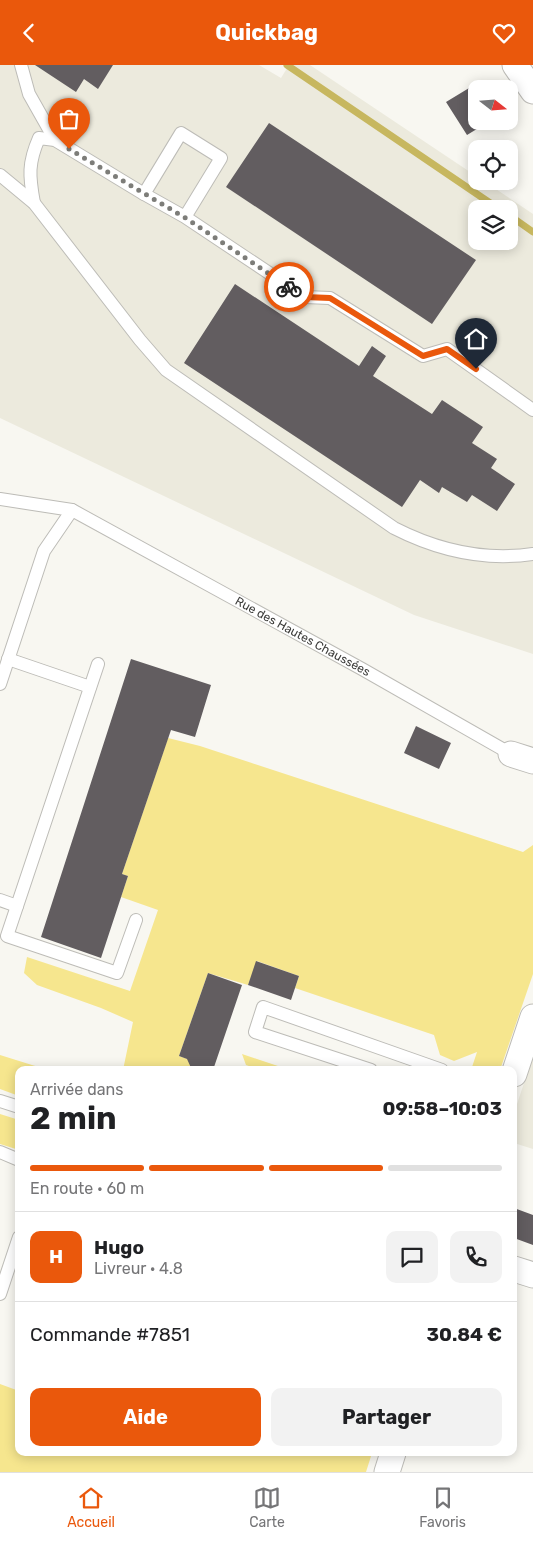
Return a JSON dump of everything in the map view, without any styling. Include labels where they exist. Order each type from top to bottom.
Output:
[{"type":"street","points":[[515,65],[533,91]]},
{"type":"street","points":[[517,1066],[533,1017]]},
{"type":"street","points":[[517,1270],[533,1275]]},
{"type":"street","points":[[387,1472],[392,1456]]},
{"type":"lane","points":[[21,65],[29,94],[54,140]]},
{"type":"lane","points":[[144,194],[181,133],[220,158],[184,217]]},
{"type":"lane","points":[[34,203],[29,172],[33,152],[39,138],[54,140],[184,217],[305,297],[330,298],[423,356],[447,349],[533,410]]},
{"type":"lane","points":[[0,175],[34,203],[140,340],[173,375],[394,529],[420,541],[484,556],[517,557],[533,554]]},
{"type":"lane","points":[[0,499],[72,510],[44,551],[0,684]]},
{"type":"lane","name":"Rue des Hautes Chaussées","points":[[72,510],[522,758]]},
{"type":"lane","points":[[8,659],[90,687]]},
{"type":"lane","points":[[98,664],[7,936],[117,973],[136,920]]},
{"type":"lane","points":[[0,900],[17,905]]},
{"type":"lane","points":[[359,1066],[255,1032],[263,1007],[431,1066]]},
{"type":"lane","points":[[0,1101],[15,1106]]},
{"type":"lane","points":[[0,1152],[15,1158]]},
{"type":"lane","points":[[0,1294],[15,1249]]},
{"type":"shaded area","points":[[0,65],[259,65],[281,78],[289,65],[310,65],[468,171],[468,190],[497,190],[512,200],[468,200],[468,250],[518,250],[518,204],[533,214],[533,654],[414,615],[0,418]]},
{"type":"shaded area","points":[[168,738],[200,746],[523,852],[533,845],[533,974],[501,1066],[472,1066],[477,1052],[454,1061],[440,1055],[434,1035],[295,988],[299,976],[257,961],[248,985],[208,973],[179,1056],[193,1061],[192,1066],[124,1066],[133,1022],[101,1008],[37,985],[24,973],[27,957],[130,991],[158,910],[121,897],[128,876],[122,874]]},
{"type":"shaded area","points":[[242,1054],[278,1066],[249,1066],[246,1065]]},
{"type":"shaded area","points":[[0,1055],[35,1066],[15,1066],[15,1095],[0,1089]]},
{"type":"shaded area","points":[[533,1056],[533,1149],[517,1144],[517,1104]]},
{"type":"shaded area","points":[[0,1114],[15,1119],[15,1149],[0,1144]]},
{"type":"shaded area","points":[[0,1384],[15,1390],[15,1456],[371,1456],[366,1472],[0,1472]]},
{"type":"building","points":[[35,65],[113,65],[98,89],[84,79],[76,92]]},
{"type":"building","points":[[468,89],[468,130],[475,130],[467,135],[446,102]]},
{"type":"building","points":[[269,123],[476,260],[432,324],[226,187]]},
{"type":"building","points":[[235,284],[359,366],[372,346],[386,356],[373,376],[432,414],[442,400],[483,427],[472,443],[497,459],[491,468],[515,484],[497,511],[472,495],[467,502],[442,487],[439,493],[420,480],[402,507],[184,363]]},
{"type":"building","points":[[131,659],[211,685],[195,737],[171,730],[122,874],[128,876],[101,958],[41,937]]},
{"type":"building","points":[[416,726],[451,743],[439,769],[404,753]]},
{"type":"building","points":[[256,961],[299,976],[291,1000],[248,985]]},
{"type":"building","points":[[208,973],[242,985],[214,1066],[190,1066],[187,1059],[179,1056]]},
{"type":"building","points":[[517,1209],[533,1215],[533,1245],[517,1239]]},
{"type":"waterway","points":[[287,65],[486,200]]},
{"type":"waterway","points":[[518,221],[533,232]]},
{"type":"way so far","points":[[69,149],[184,217],[289,287]]},
{"type":"route","points":[[289,287],[305,297],[330,298],[423,356],[447,349],[476,369]]}]
